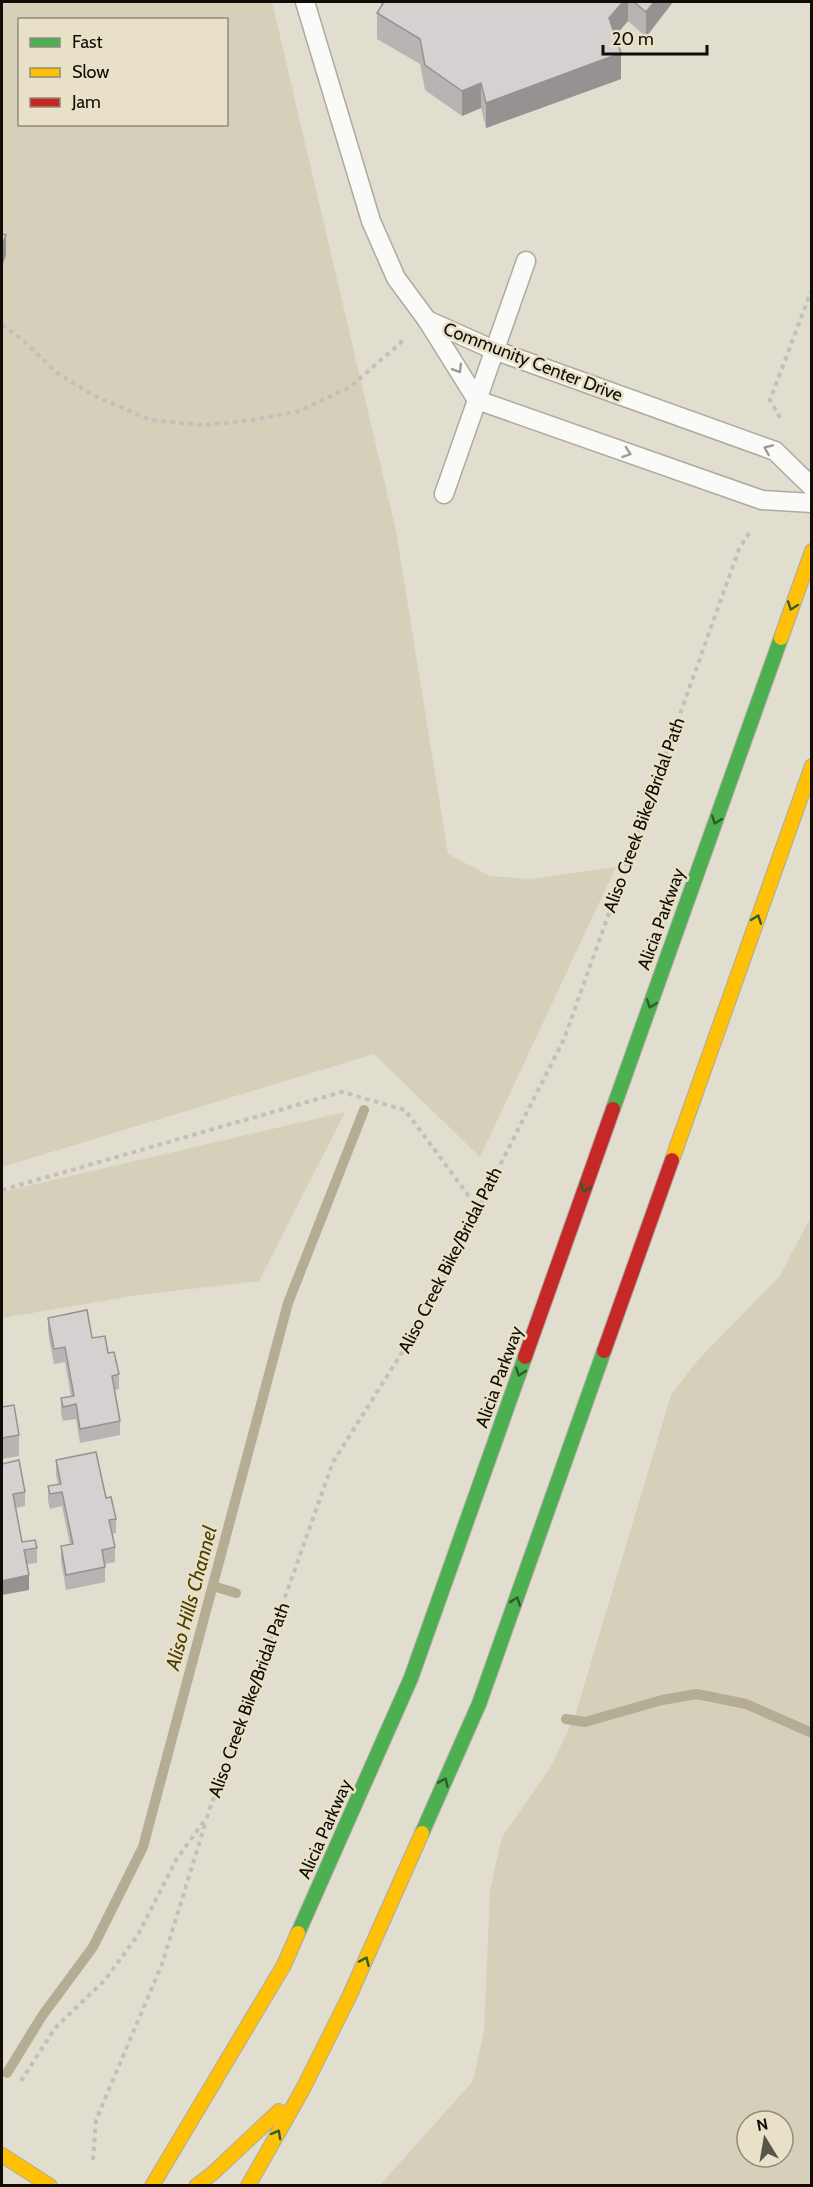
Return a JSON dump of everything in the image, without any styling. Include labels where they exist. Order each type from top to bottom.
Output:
[{"type":"main road","name":"Alicia Parkway","points":[[152,2186],[284,1965],[411,1678],[812,551]]},
{"type":"main road","points":[[248,2186],[303,2089],[349,1997],[479,1704],[812,766]]},
{"type":"main road","points":[[196,2186],[303,2089]]},
{"type":"main road","points":[[2,2155],[50,2186]]},
{"type":"lane","points":[[305,2],[370,221],[396,278],[427,320]]},
{"type":"lane","points":[[444,494],[526,261]]},
{"type":"lane","name":"Community Center Drive","points":[[427,320],[494,350],[775,451],[812,487]]},
{"type":"lane","name":"Community Center Drive","points":[[427,320],[477,400]]},
{"type":"lane","points":[[477,400],[762,500],[812,503]]},
{"type":"path","points":[[780,418],[770,400],[812,290]]},
{"type":"path","points":[[2,326],[22,339],[57,373],[95,396],[150,420],[203,425],[253,420],[298,411],[319,402],[350,387],[427,320]]},
{"type":"path","name":"Aliso Creek Bike/Bridal Path","points":[[21,2081],[55,2028],[105,1980],[138,1935],[176,1860],[207,1817],[333,1462],[418,1327],[564,1039],[739,549],[751,530]]},
{"type":"path","points":[[2,1190],[342,1092],[405,1110],[477,1207]]},
{"type":"path","points":[[93,2160],[96,2120],[162,1964],[207,1817]]},
{"type":"shaded area","points":[[2,2],[272,2],[396,531],[448,854],[490,876],[530,879],[616,867],[480,1157],[374,1054],[2,1167]]},
{"type":"shaded area","points":[[345,1112],[259,1281],[139,1295],[2,1318],[2,1192]]},
{"type":"shaded area","points":[[811,1217],[811,2185],[380,2185],[473,2081],[484,2031],[490,1890],[502,1837],[550,1768],[575,1716],[671,1395],[698,1360],[779,1277]]},
{"type":"building","points":[[384,2],[623,2],[609,18],[621,53],[486,103],[481,83],[462,91],[425,65],[420,39],[377,13]]},
{"type":"building","points":[[634,2],[654,2],[646,12]]},
{"type":"building","points":[[2,234],[6,235],[2,246]]},
{"type":"building","points":[[87,1310],[92,1338],[105,1336],[108,1353],[114,1352],[119,1374],[112,1376],[120,1421],[80,1429],[76,1404],[63,1407],[61,1398],[74,1396],[65,1347],[54,1349],[48,1318]]},
{"type":"building","points":[[14,1405],[19,1435],[2,1438],[2,1407]]},
{"type":"building","points":[[96,1452],[106,1498],[111,1497],[116,1519],[109,1520],[115,1547],[102,1550],[105,1567],[66,1575],[61,1546],[73,1544],[62,1492],[50,1494],[48,1486],[61,1484],[56,1460]]},
{"type":"building","points":[[19,1460],[25,1492],[13,1494],[22,1542],[35,1540],[37,1548],[24,1550],[29,1575],[2,1581],[2,1464]]},
{"type":"waterway","name":"Aliso Hills Channel","points":[[7,2073],[42,2016],[93,1947],[143,1847],[288,1303],[364,1110]]},
{"type":"waterway","points":[[213,1586],[236,1593]]},
{"type":"waterway","points":[[566,1719],[585,1722],[662,1700],[697,1694],[746,1704],[812,1733]]},
{"type":"traffic: fast","points":[[613,1109],[781,638]]},
{"type":"traffic: fast","points":[[422,1833],[479,1704],[604,1351]]},
{"type":"traffic: fast","points":[[298,1933],[411,1678],[525,1357]]},
{"type":"traffic: slow","points":[[781,638],[812,551]]},
{"type":"traffic: slow","points":[[672,1160],[812,766]]},
{"type":"traffic: slow","points":[[248,2186],[303,2089],[349,1997],[422,1833]]},
{"type":"traffic: slow","points":[[152,2186],[284,1965],[298,1933]]},
{"type":"traffic: slow","points":[[196,2186],[279,2111]]},
{"type":"traffic: slow","points":[[2,2155],[50,2186]]},
{"type":"traffic: jam","points":[[525,1357],[613,1109]]},
{"type":"traffic: jam","points":[[604,1351],[672,1160]]}]
